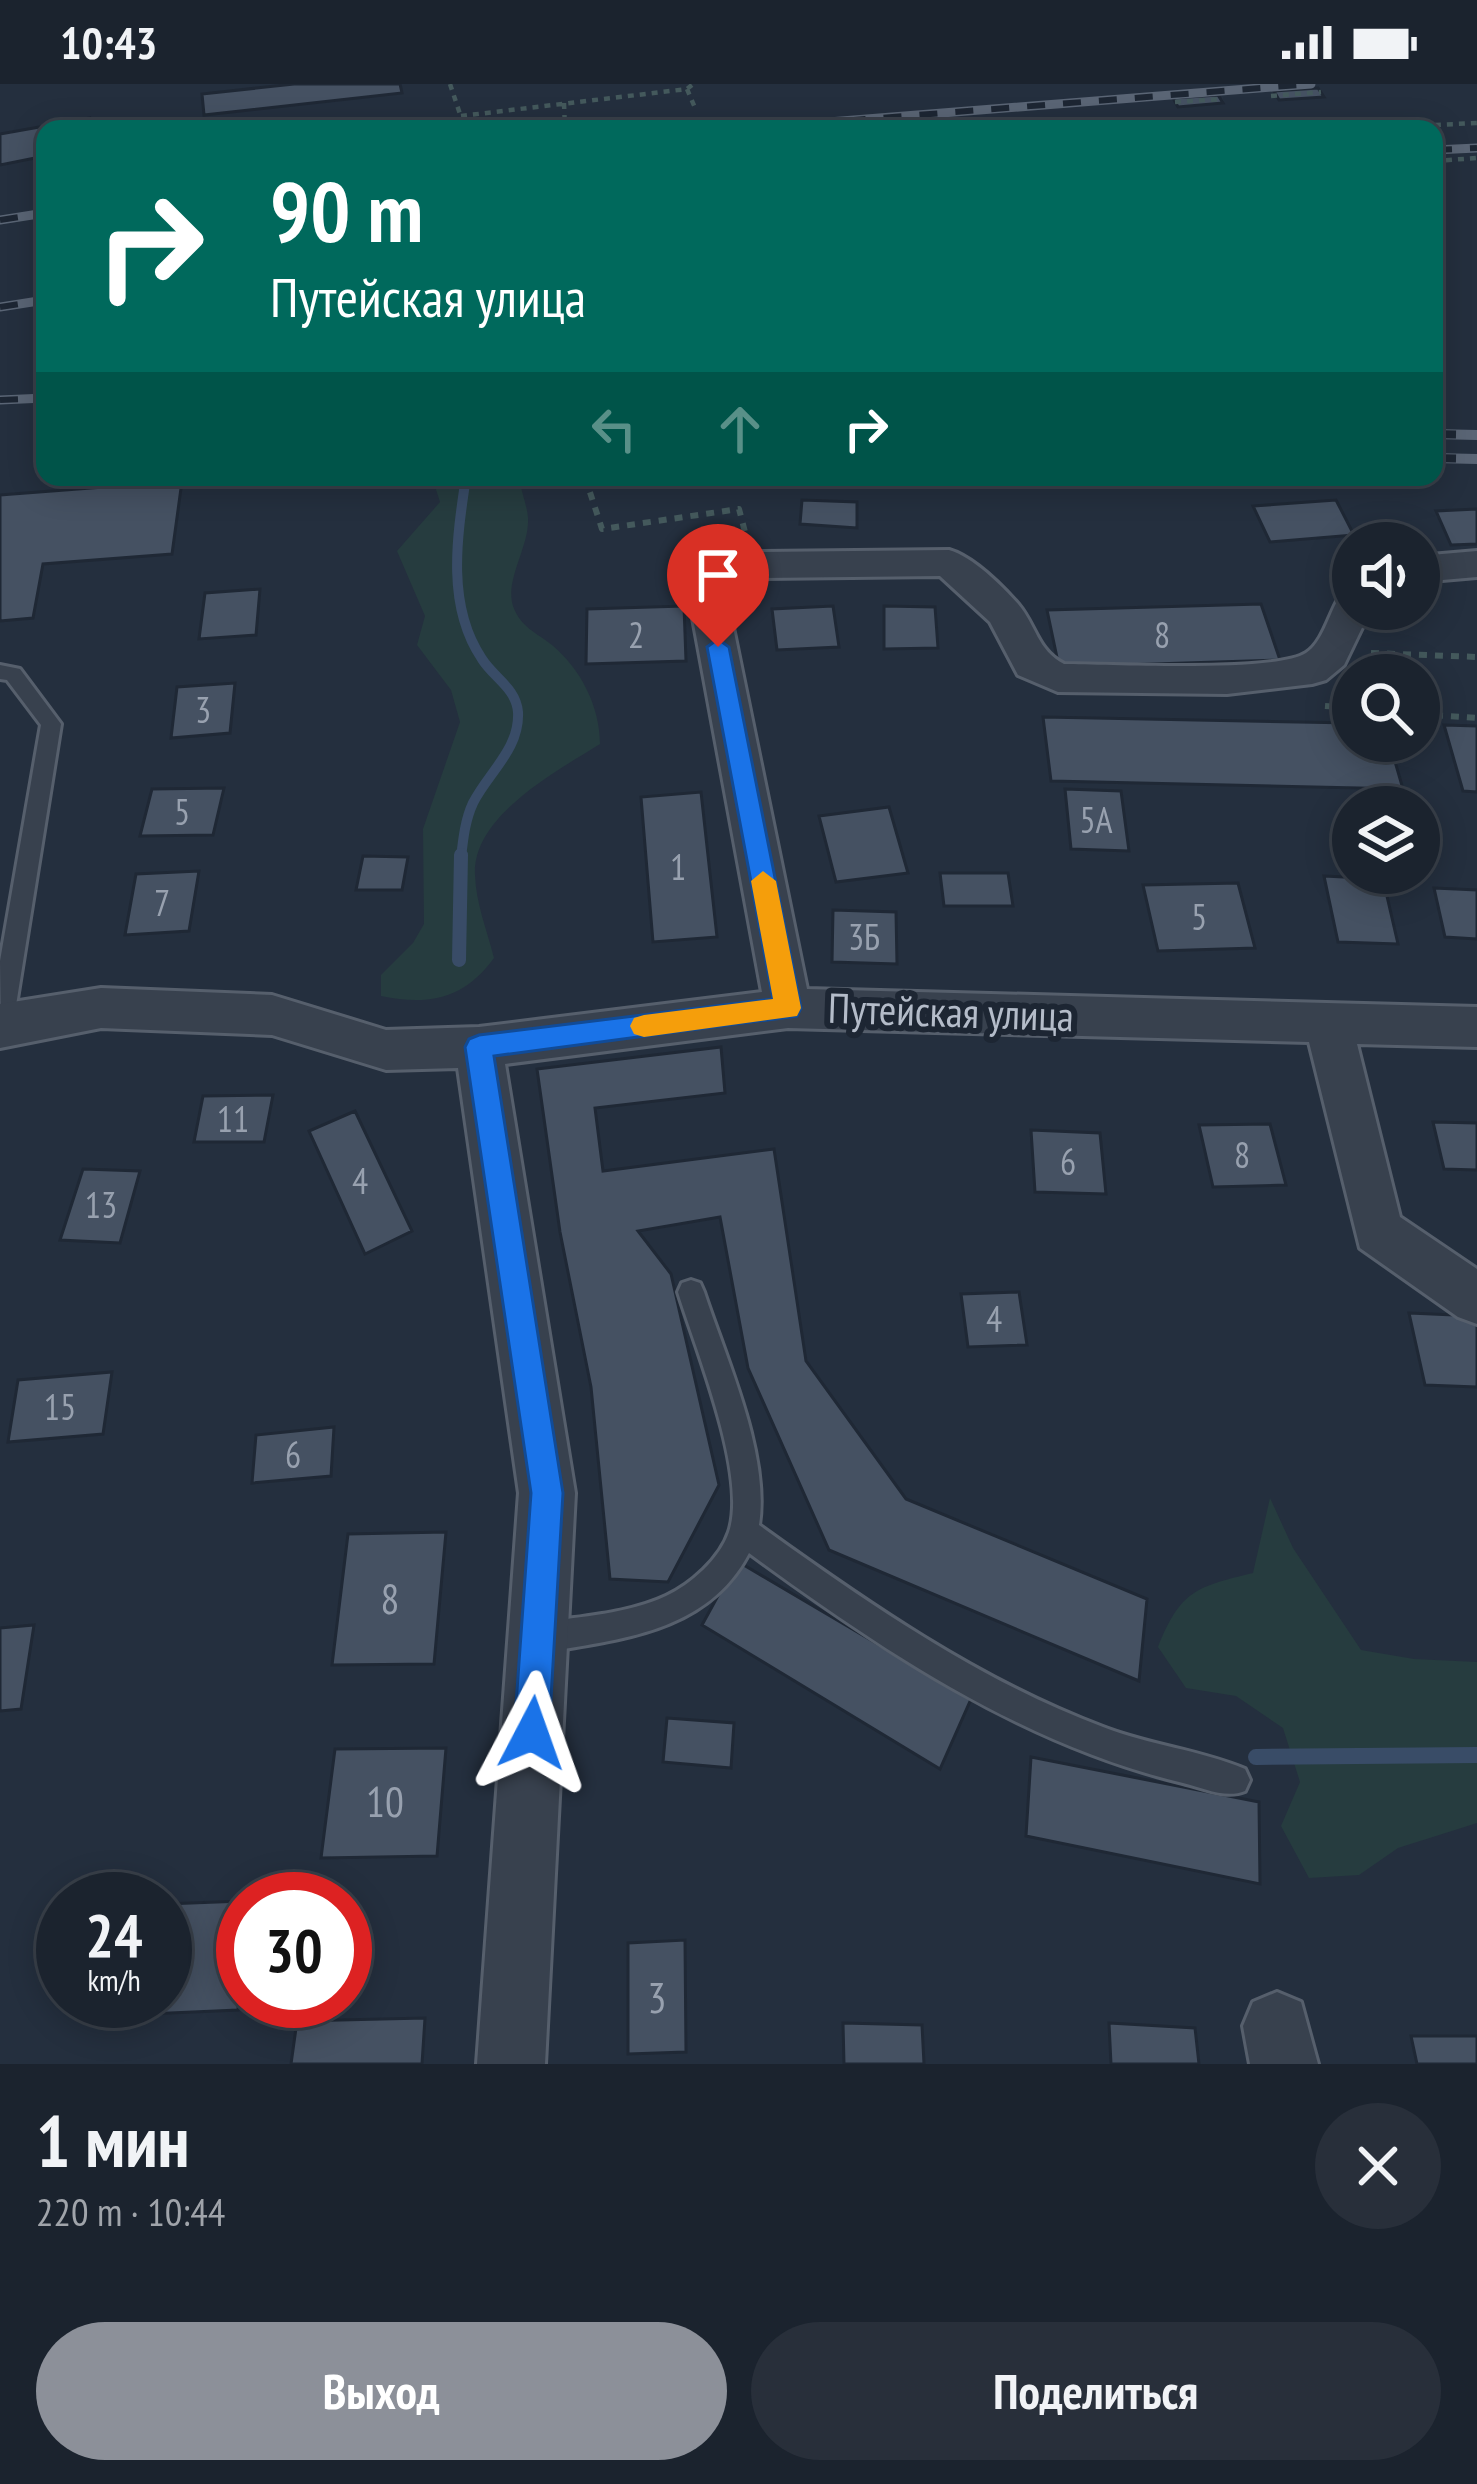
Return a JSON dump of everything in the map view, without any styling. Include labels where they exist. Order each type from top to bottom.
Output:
[{"type":"street","points":[[788,1008],[709,602],[726,577],[760,565],[950,562],[1005,614],[1032,665],[1058,679],[1285,676],[1312,670],[1330,655],[1342,630]]},
{"type":"street","points":[[1440,567],[1477,564]]},
{"type":"street","name":"Путейская улица","points":[[1,1026],[101,1008],[272,1015],[386,1050],[479,1047],[788,1008],[1477,1027]]},
{"type":"street","points":[[1328,1023],[1378,1232],[1477,1299]]},
{"type":"street","points":[[479,1047],[547,1493],[511,2064]]},
{"type":"lane","points":[[0,672],[13,674],[51,724],[1,1026]]},
{"type":"lane","points":[[538,1639],[666,1610],[692,1598],[723,1569],[744,1532],[747,1481],[691,1292]]},
{"type":"lane","points":[[744,1532],[847,1608],[1028,1712],[1174,1769],[1234,1780]]},
{"type":"path","points":[[450,84],[462,120]]},
{"type":"path","points":[[460,116],[690,87],[696,110]]},
{"type":"path","points":[[1271,96],[1321,92]]},
{"type":"path","points":[[1175,102],[1222,99]]},
{"type":"path","points":[[564,103],[565,120]]},
{"type":"path","points":[[1443,125],[1477,123]]},
{"type":"path","points":[[1443,160],[1477,158]]},
{"type":"path","points":[[588,486],[602,529],[739,509],[745,533]]},
{"type":"path","points":[[1330,655],[1477,657]]},
{"type":"path","points":[[1440,715],[1477,718]]},
{"type":"green space","points":[[435,486],[521,486],[528,523],[512,586],[513,606],[525,625],[552,645],[580,677],[597,716],[600,744],[520,798],[487,833],[475,875],[494,958],[458,991],[415,1000],[381,996],[381,975],[413,943],[424,924],[423,829],[460,722],[451,690],[417,645],[425,616],[397,551],[440,502]]},
{"type":"green space","points":[[1270,1498],[1293,1548],[1361,1650],[1477,1662],[1477,1823],[1398,1848],[1359,1875],[1309,1878],[1281,1826],[1300,1782],[1283,1728],[1236,1696],[1186,1688],[1158,1647],[1175,1613],[1193,1594],[1253,1573]]},
{"type":"building","points":[[294,84],[400,84],[402,93],[204,115],[202,94]]},
{"type":"building","points":[[1318,88],[1324,97],[1279,100],[1274,91]]},
{"type":"building","points":[[1218,95],[1223,103],[1178,107],[1173,98]]},
{"type":"building","points":[[36,128],[36,158],[0,165],[0,134]]},
{"type":"building","points":[[181,486],[172,554],[43,564],[33,618],[0,621],[0,495]]},
{"type":"building","points":[[802,500],[857,502],[857,528],[800,524]]},
{"type":"building","points":[[1336,500],[1347,522],[1332,522],[1332,537],[1270,542],[1253,506]]},
{"type":"building","points":[[1477,509],[1477,544],[1451,545],[1436,511]]},
{"type":"building","points":[[260,589],[256,635],[199,639],[205,593]]},
{"type":"building","points":[[1261,604],[1280,660],[1059,667],[1047,610]]},
{"type":"building","points":[[684,606],[686,661],[586,664],[587,609]]},
{"type":"building","points":[[833,606],[839,647],[777,650],[772,609]]},
{"type":"building","points":[[884,606],[935,607],[938,648],[884,649]]},
{"type":"building","points":[[235,683],[230,733],[171,738],[177,687]]},
{"type":"building","points":[[1043,717],[1332,723],[1332,762],[1395,762],[1402,786],[1332,787],[1051,781]]},
{"type":"building","points":[[1444,725],[1477,726],[1477,792],[1463,791]]},
{"type":"building","points":[[224,788],[213,835],[140,836],[152,789]]},
{"type":"building","points":[[1065,789],[1121,791],[1129,851],[1071,849]]},
{"type":"building","points":[[701,792],[717,937],[653,942],[641,797]]},
{"type":"building","points":[[889,807],[908,873],[836,882],[819,816]]},
{"type":"building","points":[[363,856],[408,857],[402,890],[356,890]]},
{"type":"building","points":[[199,871],[189,931],[125,935],[136,874]]},
{"type":"building","points":[[940,873],[1008,873],[1013,906],[944,906]]},
{"type":"building","points":[[1324,876],[1332,876],[1332,894],[1386,894],[1398,944],[1338,942]]},
{"type":"building","points":[[1238,883],[1255,948],[1158,951],[1143,885]]},
{"type":"building","points":[[1440,888],[1477,890],[1477,939],[1445,937],[1435,894],[1440,894]]},
{"type":"building","points":[[833,910],[896,912],[897,964],[832,962]]},
{"type":"building","points":[[721,1047],[725,1093],[595,1108],[603,1171],[774,1149],[806,1361],[906,1499],[1147,1599],[1139,1681],[829,1550],[748,1368],[720,1217],[638,1231],[671,1274],[719,1485],[668,1582],[610,1579],[591,1387],[560,1232],[537,1069]]},
{"type":"building","points":[[273,1095],[264,1142],[194,1142],[203,1096]]},
{"type":"building","points":[[355,1111],[412,1231],[365,1254],[309,1131]]},
{"type":"building","points":[[1433,1122],[1477,1123],[1477,1170],[1444,1169]]},
{"type":"building","points":[[1270,1124],[1286,1185],[1213,1187],[1199,1125]]},
{"type":"building","points":[[1031,1130],[1100,1133],[1106,1194],[1035,1192]]},
{"type":"building","points":[[83,1169],[140,1171],[120,1243],[60,1240]]},
{"type":"building","points":[[1019,1292],[1027,1345],[968,1347],[961,1294]]},
{"type":"building","points":[[1409,1313],[1477,1316],[1477,1387],[1425,1385]]},
{"type":"building","points":[[112,1372],[103,1434],[8,1442],[18,1380]]},
{"type":"building","points":[[334,1427],[331,1476],[252,1483],[256,1435]]},
{"type":"building","points":[[446,1532],[434,1664],[332,1665],[348,1534]]},
{"type":"building","points":[[737,1561],[971,1699],[940,1769],[702,1625]]},
{"type":"building","points":[[34,1625],[21,1709],[0,1711],[0,1628]]},
{"type":"building","points":[[667,1718],[734,1723],[731,1768],[663,1762]]},
{"type":"building","points":[[446,1748],[437,1856],[321,1858],[335,1749]]},
{"type":"building","points":[[1031,1757],[1259,1802],[1260,1884],[1026,1836]]},
{"type":"building","points":[[216,1902],[216,2011],[192,2012],[192,1903]]},
{"type":"building","points":[[685,1940],[686,2052],[628,2054],[628,1943]]},
{"type":"building","points":[[425,2018],[422,2064],[291,2064],[296,2028],[372,2028],[372,2019]]},
{"type":"building","points":[[843,2023],[922,2025],[924,2064],[844,2064]]},
{"type":"building","points":[[1109,2023],[1195,2028],[1199,2064],[1111,2064]]},
{"type":"building","points":[[1411,2036],[1477,2036],[1477,2064],[1417,2064]]},
{"type":"waterway","points":[[461,858],[470,810],[509,749],[518,712],[509,690],[482,659],[463,617],[457,571],[465,486]]},
{"type":"waterway","points":[[459,960],[461,855]]},
{"type":"waterway","points":[[1256,1757],[1477,1755]]},
{"type":"railway","points":[[854,120],[1311,84]]},
{"type":"railway","points":[[1443,150],[1477,148]]},
{"type":"railway","points":[[0,220],[36,214]]},
{"type":"railway","points":[[0,307],[36,301]]},
{"type":"railway","points":[[0,400],[36,398]]},
{"type":"railway","points":[[1443,434],[1477,435]]},
{"type":"railway","points":[[1443,458],[1477,459]]},
{"type":"slow traffic","points":[[644,1026],[788,1008],[763,881]]},
{"type":"route","points":[[532,1733],[547,1493],[479,1047],[788,1008],[718,647]]}]
